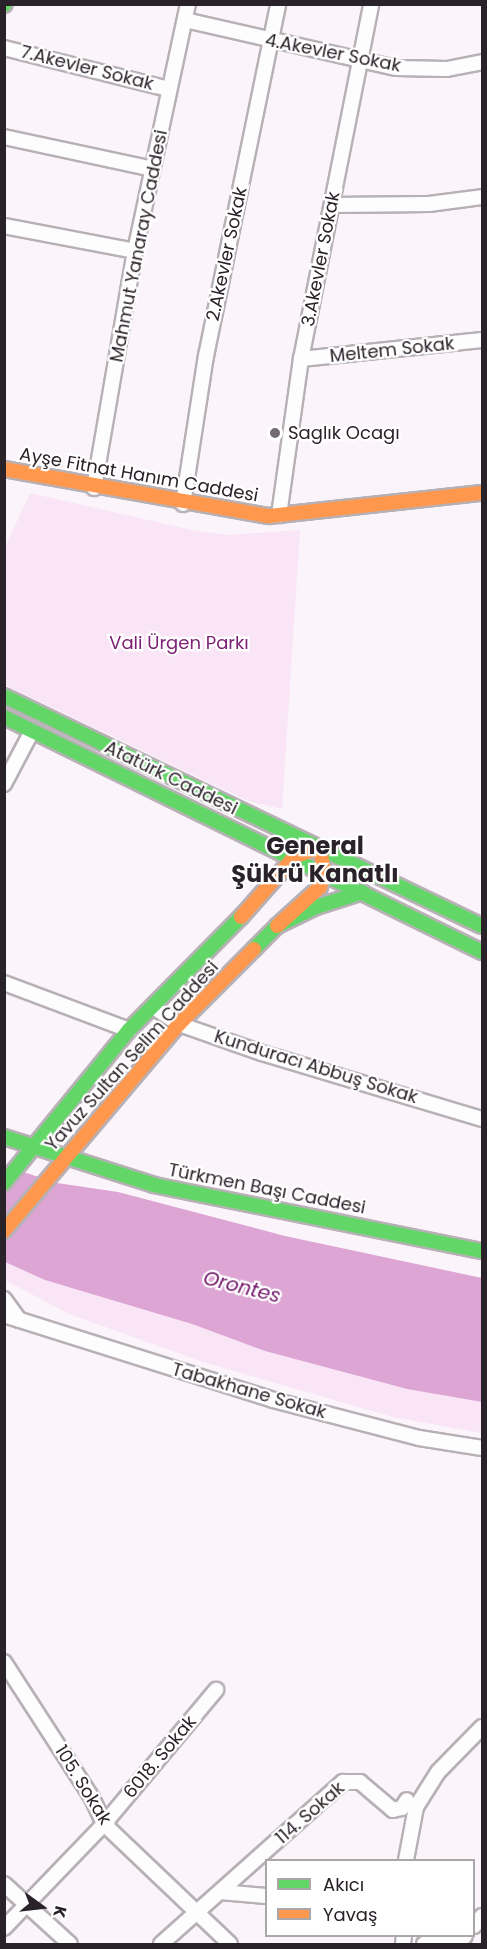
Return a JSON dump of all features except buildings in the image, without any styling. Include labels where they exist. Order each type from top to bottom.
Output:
[{"type":"main road","name":"Ayşe Fitnat Hanım Caddesi","points":[[4,469],[94,489],[183,504],[279,515],[483,493]]},
{"type":"main road","name":"Atatürk Caddesi","points":[[4,696],[483,926]]},
{"type":"main road","name":"Atatürk Caddesi","points":[[4,717],[294,857],[483,952]]},
{"type":"main road","name":"Yavuz Sultan Selim Caddesi","points":[[4,1183],[129,1030],[198,964],[294,857],[320,847]]},
{"type":"main road","points":[[277,926],[320,887],[324,873],[320,847]]},
{"type":"main road","name":"Yavuz Sultan Selim Caddesi","points":[[4,1231],[64,1157],[179,1024],[277,926],[316,908],[363,892]]},
{"type":"main road","name":"Türkmen Başı Caddesi","points":[[4,1137],[154,1185],[483,1251]]},
{"type":"street","name":"Mahmut Yanaray Caddesi","points":[[94,489],[135,251],[188,4]]},
{"type":"street","name":"2.Akevler Sokak","points":[[183,504],[205,362],[278,4]]},
{"type":"street","name":"3.Akevler Sokak","points":[[279,515],[301,359],[371,4]]},
{"type":"street","name":"4.Akevler Sokak","points":[[185,20],[397,68],[447,69],[483,62]]},
{"type":"street","name":"7.Akevler Sokak","points":[[4,48],[170,89]]},
{"type":"street","points":[[4,137],[153,170]]},
{"type":"street","points":[[332,205],[419,205],[483,197]]},
{"type":"street","points":[[4,226],[135,251]]},
{"type":"street","name":"Meltem Sokak","points":[[301,359],[483,340]]},
{"type":"street","points":[[4,783],[32,731]]},
{"type":"street","points":[[4,983],[129,1030]]},
{"type":"street","name":"Kunduracı Abbuş Sokak","points":[[153,1006],[179,1024],[262,1053],[483,1119]]},
{"type":"street","points":[[4,1299],[19,1320]]},
{"type":"street","name":"Tabakhane Sokak","points":[[4,1315],[273,1400],[418,1438],[483,1448]]},
{"type":"street","name":"105. Sokak","points":[[4,1662],[92,1798],[104,1824],[230,1944]]},
{"type":"street","name":"6018. Sokak","points":[[4,1928],[104,1824],[216,1690]]},
{"type":"street","points":[[406,1859],[416,1807],[438,1772],[483,1727]]},
{"type":"street","name":"114. Sokak","points":[[161,1944],[343,1782],[360,1782],[393,1810],[402,1808],[408,1800]]},
{"type":"street","points":[[4,1884],[70,1944]]},
{"type":"street","points":[[220,1892],[265,1896]]},
{"type":"green space","name":"Vali Ürgen Parkı","points":[[30,493],[192,530],[228,535],[300,530],[282,809],[248,801],[5,685],[5,547]]},
{"type":"green space","points":[[4,1262],[45,1280],[192,1324],[265,1351],[407,1389],[482,1402],[482,1433],[393,1417],[203,1362],[69,1314],[5,1280]]},
{"type":"water","name":"Orontes","points":[[5,1166],[57,1183],[118,1192],[285,1236],[482,1278],[482,1402],[407,1389],[265,1351],[192,1324],[45,1280],[5,1262]]},
{"type":"traffic: fast","points":[[4,696],[482,926]]},
{"type":"traffic: fast","points":[[4,717],[482,952]]},
{"type":"traffic: fast","points":[[254,949],[277,926],[316,907],[363,892]]},
{"type":"traffic: fast","points":[[4,1183],[129,1030],[241,917]]},
{"type":"traffic: fast","points":[[4,1137],[154,1185],[482,1251]]},
{"type":"traffic: slow","points":[[4,469],[269,516],[482,493]]},
{"type":"traffic: slow","points":[[241,917],[294,857],[320,847],[324,873],[320,887],[277,926]]},
{"type":"traffic: slow","points":[[4,1231],[179,1024],[254,949]]},
{"type":"place","name":"Saglık Ocagı","points":[[275,433]]},
{"type":"district","name":"General Şükrü Kanatlı","points":[[315,860]]}]
